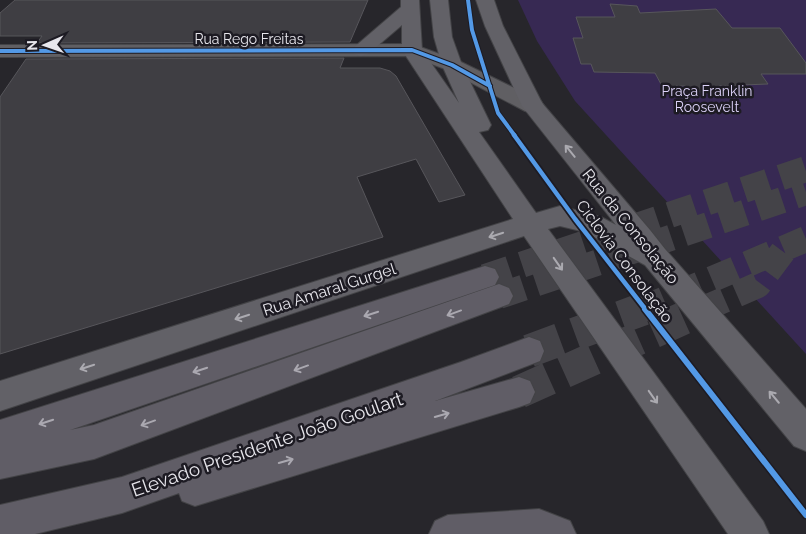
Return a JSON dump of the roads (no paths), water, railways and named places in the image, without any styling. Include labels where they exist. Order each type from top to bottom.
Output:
[{"type":"highway","points":[[0,437],[418,298],[492,286],[94,442],[0,462]]},
{"type":"highway","name":"Elevado Presidente João Goulart","points":[[0,524],[122,495],[461,377],[529,351]]},
{"type":"highway","points":[[38,534],[519,392]]},
{"type":"highway","points":[[448,534],[548,531]]},
{"type":"main road","points":[[439,0],[443,37],[452,65],[488,140],[492,165]]},
{"type":"main road","name":"Rua da Consolação","points":[[485,0],[494,26],[533,106],[641,237],[655,257],[806,434]]},
{"type":"main road","points":[[410,4],[412,50],[492,165],[530,224],[750,534]]},
{"type":"main road","points":[[360,50],[410,4]]},
{"type":"main road","name":"Rua Amaral Gurgel","points":[[0,396],[530,224],[560,216],[592,224],[655,257]]},
{"type":"street","name":"Rua Rego Freitas","points":[[0,51],[412,50],[452,65],[533,106]]},
{"type":"tunnel","points":[[485,277],[806,169]]},
{"type":"tunnel","points":[[499,296],[806,192]]},
{"type":"tunnel","points":[[786,248],[806,239]]},
{"type":"tunnel","points":[[640,310],[786,248]]},
{"type":"tunnel","points":[[701,310],[758,285],[786,248]]},
{"type":"tunnel","points":[[529,351],[643,309]]},
{"type":"tunnel","points":[[519,392],[704,309]]},
{"type":"park label","name":"Praça Franklin Roosevelt","points":[[707,99]]}]
